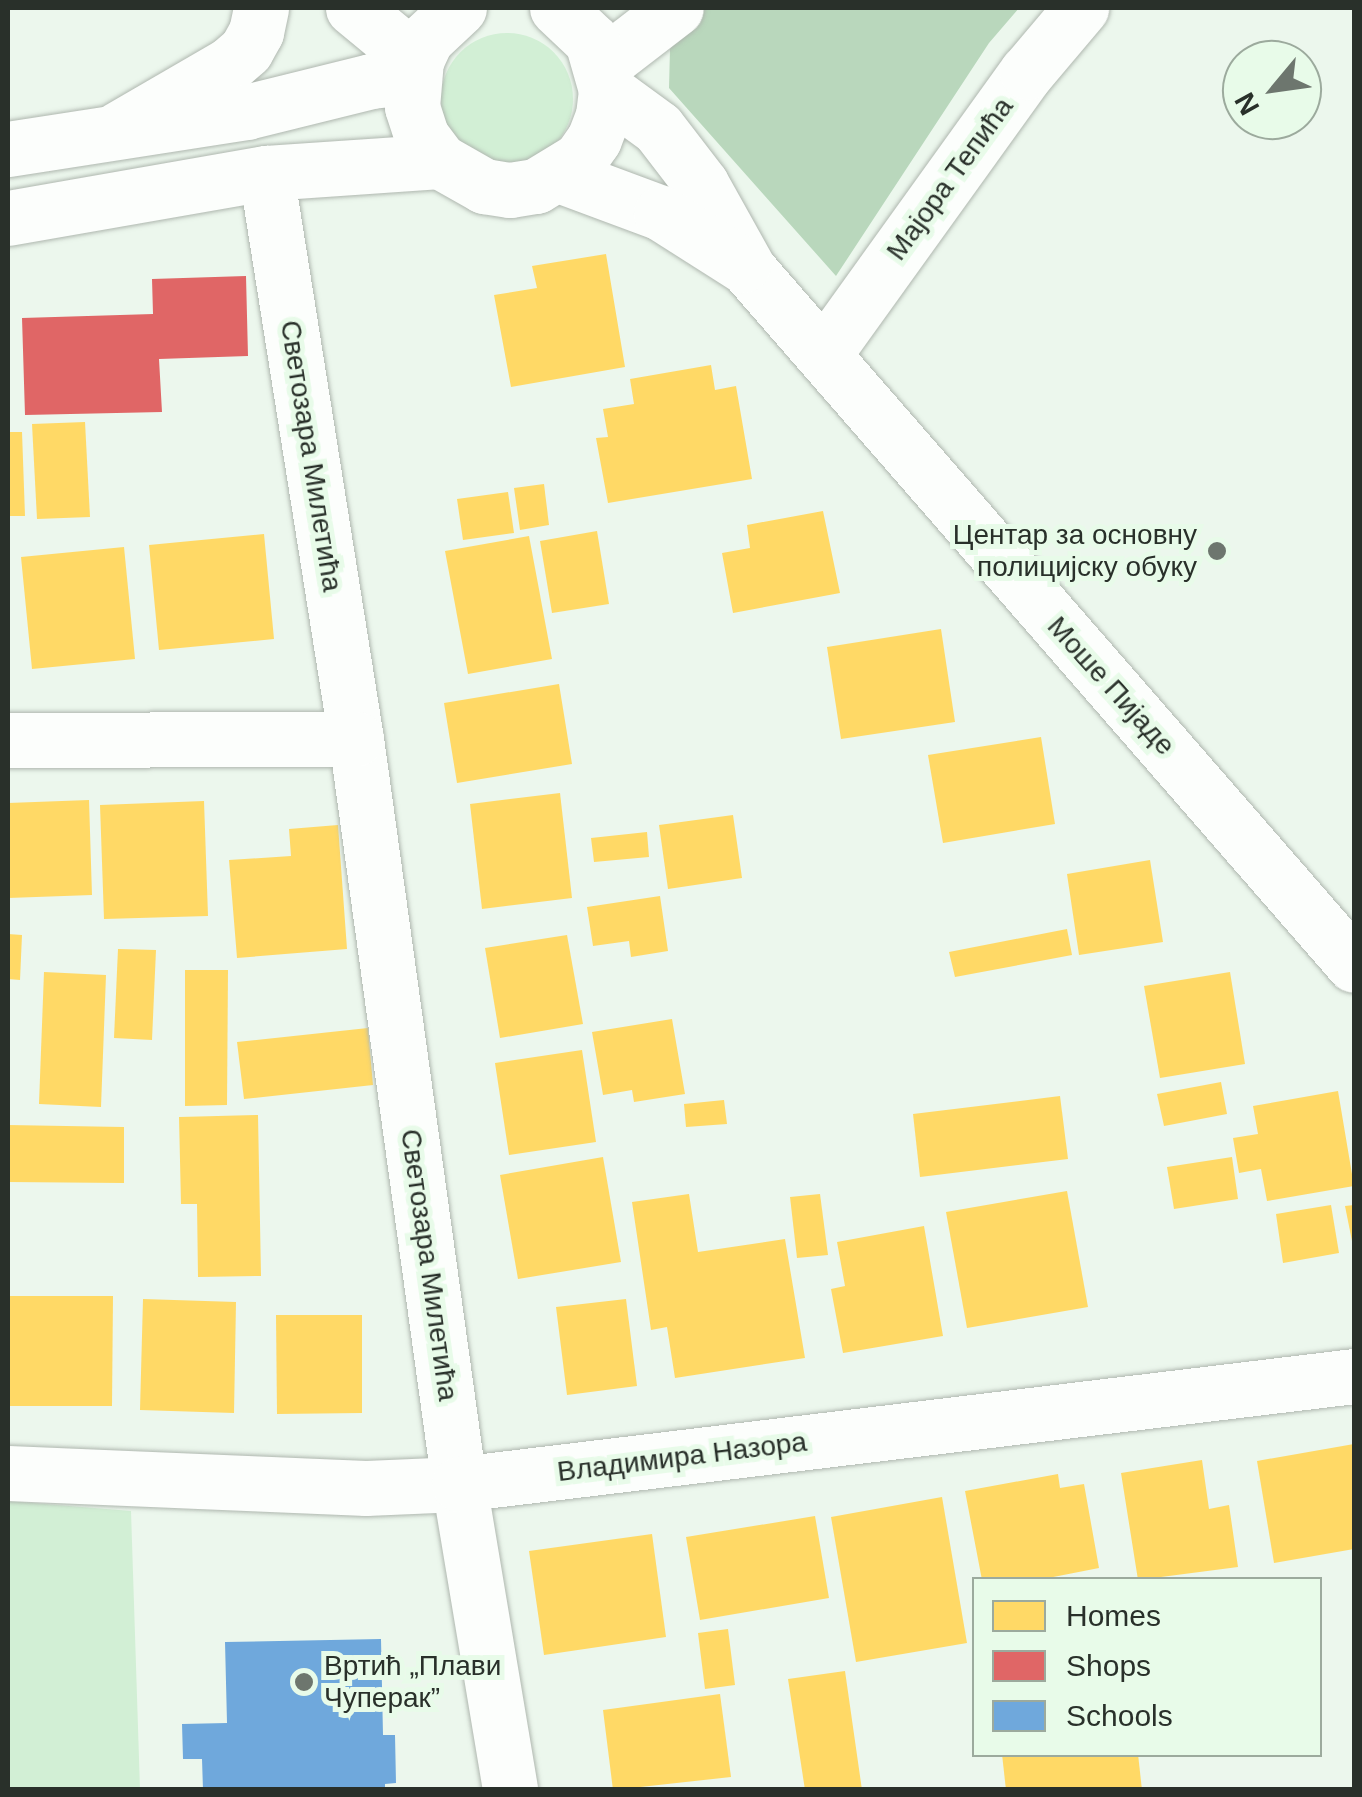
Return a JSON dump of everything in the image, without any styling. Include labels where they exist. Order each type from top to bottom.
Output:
[{"type":"street","points":[[108,134],[230,64],[256,32],[261,8]]},
{"type":"street","points":[[354,8],[414,68]]},
{"type":"street","points":[[458,8],[426,39],[414,68],[412,108],[422,136],[440,161],[472,182],[510,190],[536,186],[580,159],[594,139],[604,77],[676,8]]},
{"type":"street","name":"Моше Пијаде","points":[[557,8],[592,41],[604,77],[668,142],[701,184],[750,270],[1354,965]]},
{"type":"street","name":"Мајора Тепића","points":[[824,354],[1027,72],[1081,8]]},
{"type":"street","points":[[8,149],[246,112],[414,68]]},
{"type":"street","points":[[8,218],[266,173],[440,161]]},
{"type":"street","name":"Светозара Милетића","points":[[266,173],[356,739],[459,1484],[510,1790]]},
{"type":"street","name":"Моше Пијаде","points":[[559,175],[660,214],[750,270]]},
{"type":"street","points":[[8,740],[356,739]]},
{"type":"street","name":"Владимира Назора","points":[[8,1474],[366,1488],[459,1484],[1354,1376]]},
{"type":"green space","points":[[707,8],[1019,8],[989,43],[836,276],[669,88],[670,49],[690,19]]},
{"type":"green space","points":[[507,33],[544,44],[562,62],[573,99],[562,136],[544,154],[507,165],[470,154],[452,136],[441,99],[452,62],[470,44]]},
{"type":"green space","points":[[8,1501],[131,1511],[140,1789],[8,1789]]},
{"type":"building: Homes","points":[[606,254],[625,367],[511,387],[494,295],[537,288],[532,266]]},
{"type":"building: Homes","points":[[711,365],[715,390],[736,386],[752,479],[608,503],[596,438],[608,437],[603,409],[634,404],[630,379]]},
{"type":"building: Homes","points":[[85,422],[90,517],[37,519],[32,424]]},
{"type":"building: Homes","points":[[8,432],[22,432],[25,516],[8,516]]},
{"type":"building: Homes","points":[[544,484],[549,525],[520,530],[514,488]]},
{"type":"building: Homes","points":[[508,492],[514,533],[463,540],[457,499]]},
{"type":"building: Homes","points":[[823,511],[840,593],[733,613],[722,553],[750,548],[747,525]]},
{"type":"building: Homes","points":[[597,531],[609,604],[552,613],[540,541]]},
{"type":"building: Homes","points":[[264,534],[274,639],[159,650],[149,545]]},
{"type":"building: Homes","points":[[529,536],[552,659],[468,674],[445,551]]},
{"type":"building: Homes","points":[[124,547],[135,659],[32,669],[21,557]]},
{"type":"building: Homes","points":[[941,629],[955,722],[841,739],[827,647]]},
{"type":"building: Homes","points":[[559,684],[572,764],[457,783],[444,703]]},
{"type":"building: Homes","points":[[1041,737],[1055,824],[943,843],[928,755]]},
{"type":"building: Homes","points":[[560,793],[572,898],[482,909],[470,804]]},
{"type":"building: Homes","points":[[89,800],[92,895],[8,898],[8,803]]},
{"type":"building: Homes","points":[[204,801],[208,916],[104,919],[100,805]]},
{"type":"building: Homes","points":[[733,815],[742,878],[668,889],[659,825]]},
{"type":"building: Homes","points":[[338,825],[347,949],[237,958],[229,860],[291,856],[289,829]]},
{"type":"building: Homes","points":[[647,832],[649,857],[594,862],[591,838]]},
{"type":"building: Homes","points":[[1150,860],[1163,942],[1079,955],[1067,874]]},
{"type":"building: Homes","points":[[660,896],[668,951],[631,957],[629,941],[593,946],[587,907]]},
{"type":"building: Homes","points":[[1067,929],[1072,955],[955,977],[949,952]]},
{"type":"building: Homes","points":[[8,934],[22,935],[20,980],[8,979]]},
{"type":"building: Homes","points":[[567,935],[583,1024],[500,1038],[485,948]]},
{"type":"building: Homes","points":[[118,949],[156,950],[152,1040],[114,1038]]},
{"type":"building: Homes","points":[[185,970],[228,970],[227,1105],[185,1106]]},
{"type":"building: Homes","points":[[44,972],[106,975],[101,1107],[39,1104]]},
{"type":"building: Homes","points":[[1230,972],[1245,1064],[1160,1078],[1144,986]]},
{"type":"building: Homes","points":[[672,1019],[685,1094],[634,1102],[632,1090],[603,1095],[592,1032]]},
{"type":"building: Homes","points":[[368,1028],[373,1085],[244,1099],[237,1042]]},
{"type":"building: Homes","points":[[582,1050],[596,1142],[509,1155],[495,1063]]},
{"type":"building: Homes","points":[[1221,1082],[1227,1114],[1164,1126],[1157,1094]]},
{"type":"building: Homes","points":[[1338,1091],[1354,1186],[1267,1201],[1261,1169],[1239,1173],[1233,1138],[1258,1134],[1253,1106]]},
{"type":"building: Homes","points":[[1060,1096],[1068,1159],[920,1177],[913,1114]]},
{"type":"building: Homes","points":[[724,1100],[727,1124],[686,1127],[684,1104]]},
{"type":"building: Homes","points":[[258,1115],[261,1276],[198,1277],[197,1204],[181,1204],[179,1117]]},
{"type":"building: Homes","points":[[8,1125],[124,1127],[124,1183],[8,1182]]},
{"type":"building: Homes","points":[[603,1157],[621,1262],[518,1279],[500,1175]]},
{"type":"building: Homes","points":[[1232,1157],[1238,1199],[1174,1209],[1167,1167]]},
{"type":"building: Homes","points":[[1067,1191],[1088,1307],[967,1328],[946,1212]]},
{"type":"building: Homes","points":[[689,1194],[698,1252],[785,1239],[805,1358],[675,1378],[667,1327],[651,1330],[632,1202]]},
{"type":"building: Homes","points":[[820,1194],[828,1255],[797,1258],[790,1197]]},
{"type":"building: Homes","points":[[1331,1205],[1339,1253],[1283,1263],[1276,1214]]},
{"type":"building: Homes","points":[[1354,1205],[1354,1246],[1353,1246],[1345,1206]]},
{"type":"building: Homes","points":[[924,1226],[943,1336],[843,1353],[831,1289],[845,1286],[837,1242]]},
{"type":"building: Homes","points":[[8,1296],[113,1296],[112,1406],[8,1406]]},
{"type":"building: Homes","points":[[143,1299],[236,1302],[234,1413],[140,1410]]},
{"type":"building: Homes","points":[[626,1299],[637,1386],[567,1395],[556,1307]]},
{"type":"building: Homes","points":[[276,1315],[362,1315],[362,1413],[277,1414]]},
{"type":"building: Homes","points":[[1354,1444],[1354,1549],[1274,1563],[1257,1461]]},
{"type":"building: Homes","points":[[1202,1460],[1209,1509],[1229,1505],[1238,1567],[1138,1577],[1121,1473]]},
{"type":"building: Homes","points":[[1058,1474],[1060,1488],[1084,1484],[1099,1568],[1053,1577],[981,1577],[965,1491]]},
{"type":"building: Homes","points":[[942,1497],[967,1643],[856,1662],[831,1517]]},
{"type":"building: Homes","points":[[815,1516],[829,1598],[700,1620],[686,1537]]},
{"type":"building: Homes","points":[[652,1534],[666,1637],[544,1655],[529,1551]]},
{"type":"building: Homes","points":[[728,1629],[735,1685],[705,1689],[698,1633]]},
{"type":"building: Homes","points":[[845,1671],[862,1790],[805,1790],[788,1679]]},
{"type":"building: Homes","points":[[720,1694],[731,1777],[613,1790],[603,1710]]},
{"type":"building: Homes","points":[[1002,1757],[1138,1757],[1142,1790],[1006,1790]]},
{"type":"building: Shops","points":[[246,276],[248,356],[159,359],[162,412],[25,415],[22,318],[153,314],[152,279]]},
{"type":"building: Schools","name":"Вртић „Плави Чуперак”","points":[[381,1639],[383,1735],[395,1735],[396,1783],[385,1784],[385,1790],[203,1790],[202,1759],[183,1759],[182,1724],[227,1723],[225,1642]]},
{"type":"place","name":"Центар за основну полицијску обуку","points":[[1217,551]]},
{"type":"place","name":"Вртић „Плави Чуперак”","points":[[304,1682]]}]
